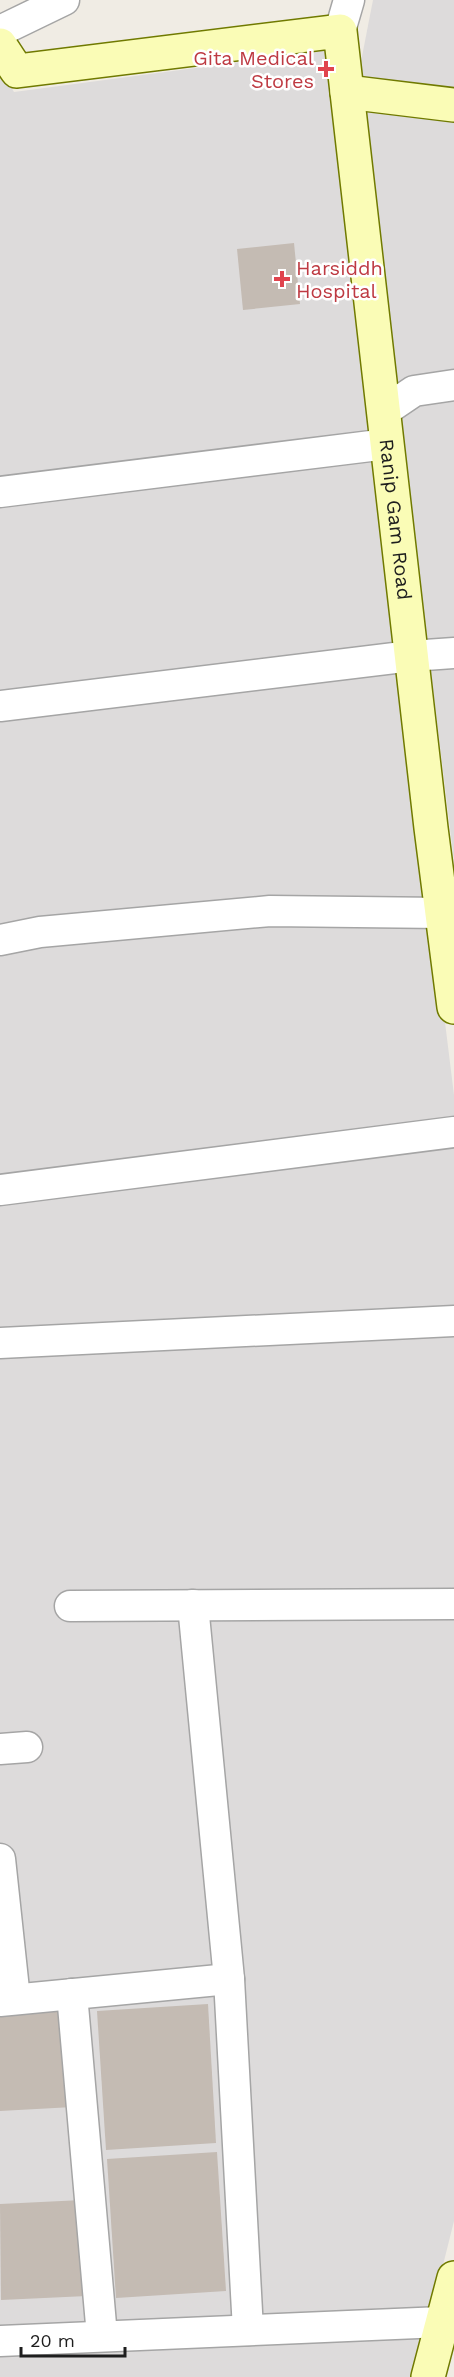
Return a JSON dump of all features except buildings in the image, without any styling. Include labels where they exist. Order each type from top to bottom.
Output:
[{"type":"street","points":[[0,31],[64,0]]},
{"type":"street","points":[[6,64],[340,31],[350,0]]},
{"type":"street","name":"Ranip Gam Road","points":[[340,31],[441,913],[454,1007]]},
{"type":"street","points":[[347,92],[454,105]]},
{"type":"street","points":[[383,412],[414,391],[454,385]]},
{"type":"street","points":[[0,492],[387,444]]},
{"type":"street","points":[[0,706],[411,656],[454,653]]},
{"type":"street","points":[[0,940],[40,932],[270,911],[441,913]]},
{"type":"street","points":[[0,1190],[454,1132]]},
{"type":"street","points":[[0,1343],[454,1321]]},
{"type":"street","points":[[70,1606],[454,1604]]},
{"type":"street","points":[[193,1605],[229,1980],[248,2330]]},
{"type":"street","points":[[0,1870],[8,2000],[229,1980]]},
{"type":"street","points":[[72,1994],[102,2336]]},
{"type":"street","points":[[428,2377],[454,2278]]},
{"type":"street","points":[[0,2341],[442,2322]]},
{"type":"shaded area","points":[[373,0],[454,0],[454,93],[357,82]]},
{"type":"shaded area","points":[[325,51],[454,1095],[454,2221],[415,2377],[0,2377],[0,69],[14,92]]},
{"type":"shaded area","points":[[362,107],[454,117],[454,861]]},
{"type":"place","name":"Gita Medical Stores","points":[[326,69]]},
{"type":"place","name":"Harsiddh Hospital","points":[[282,279]]}]
